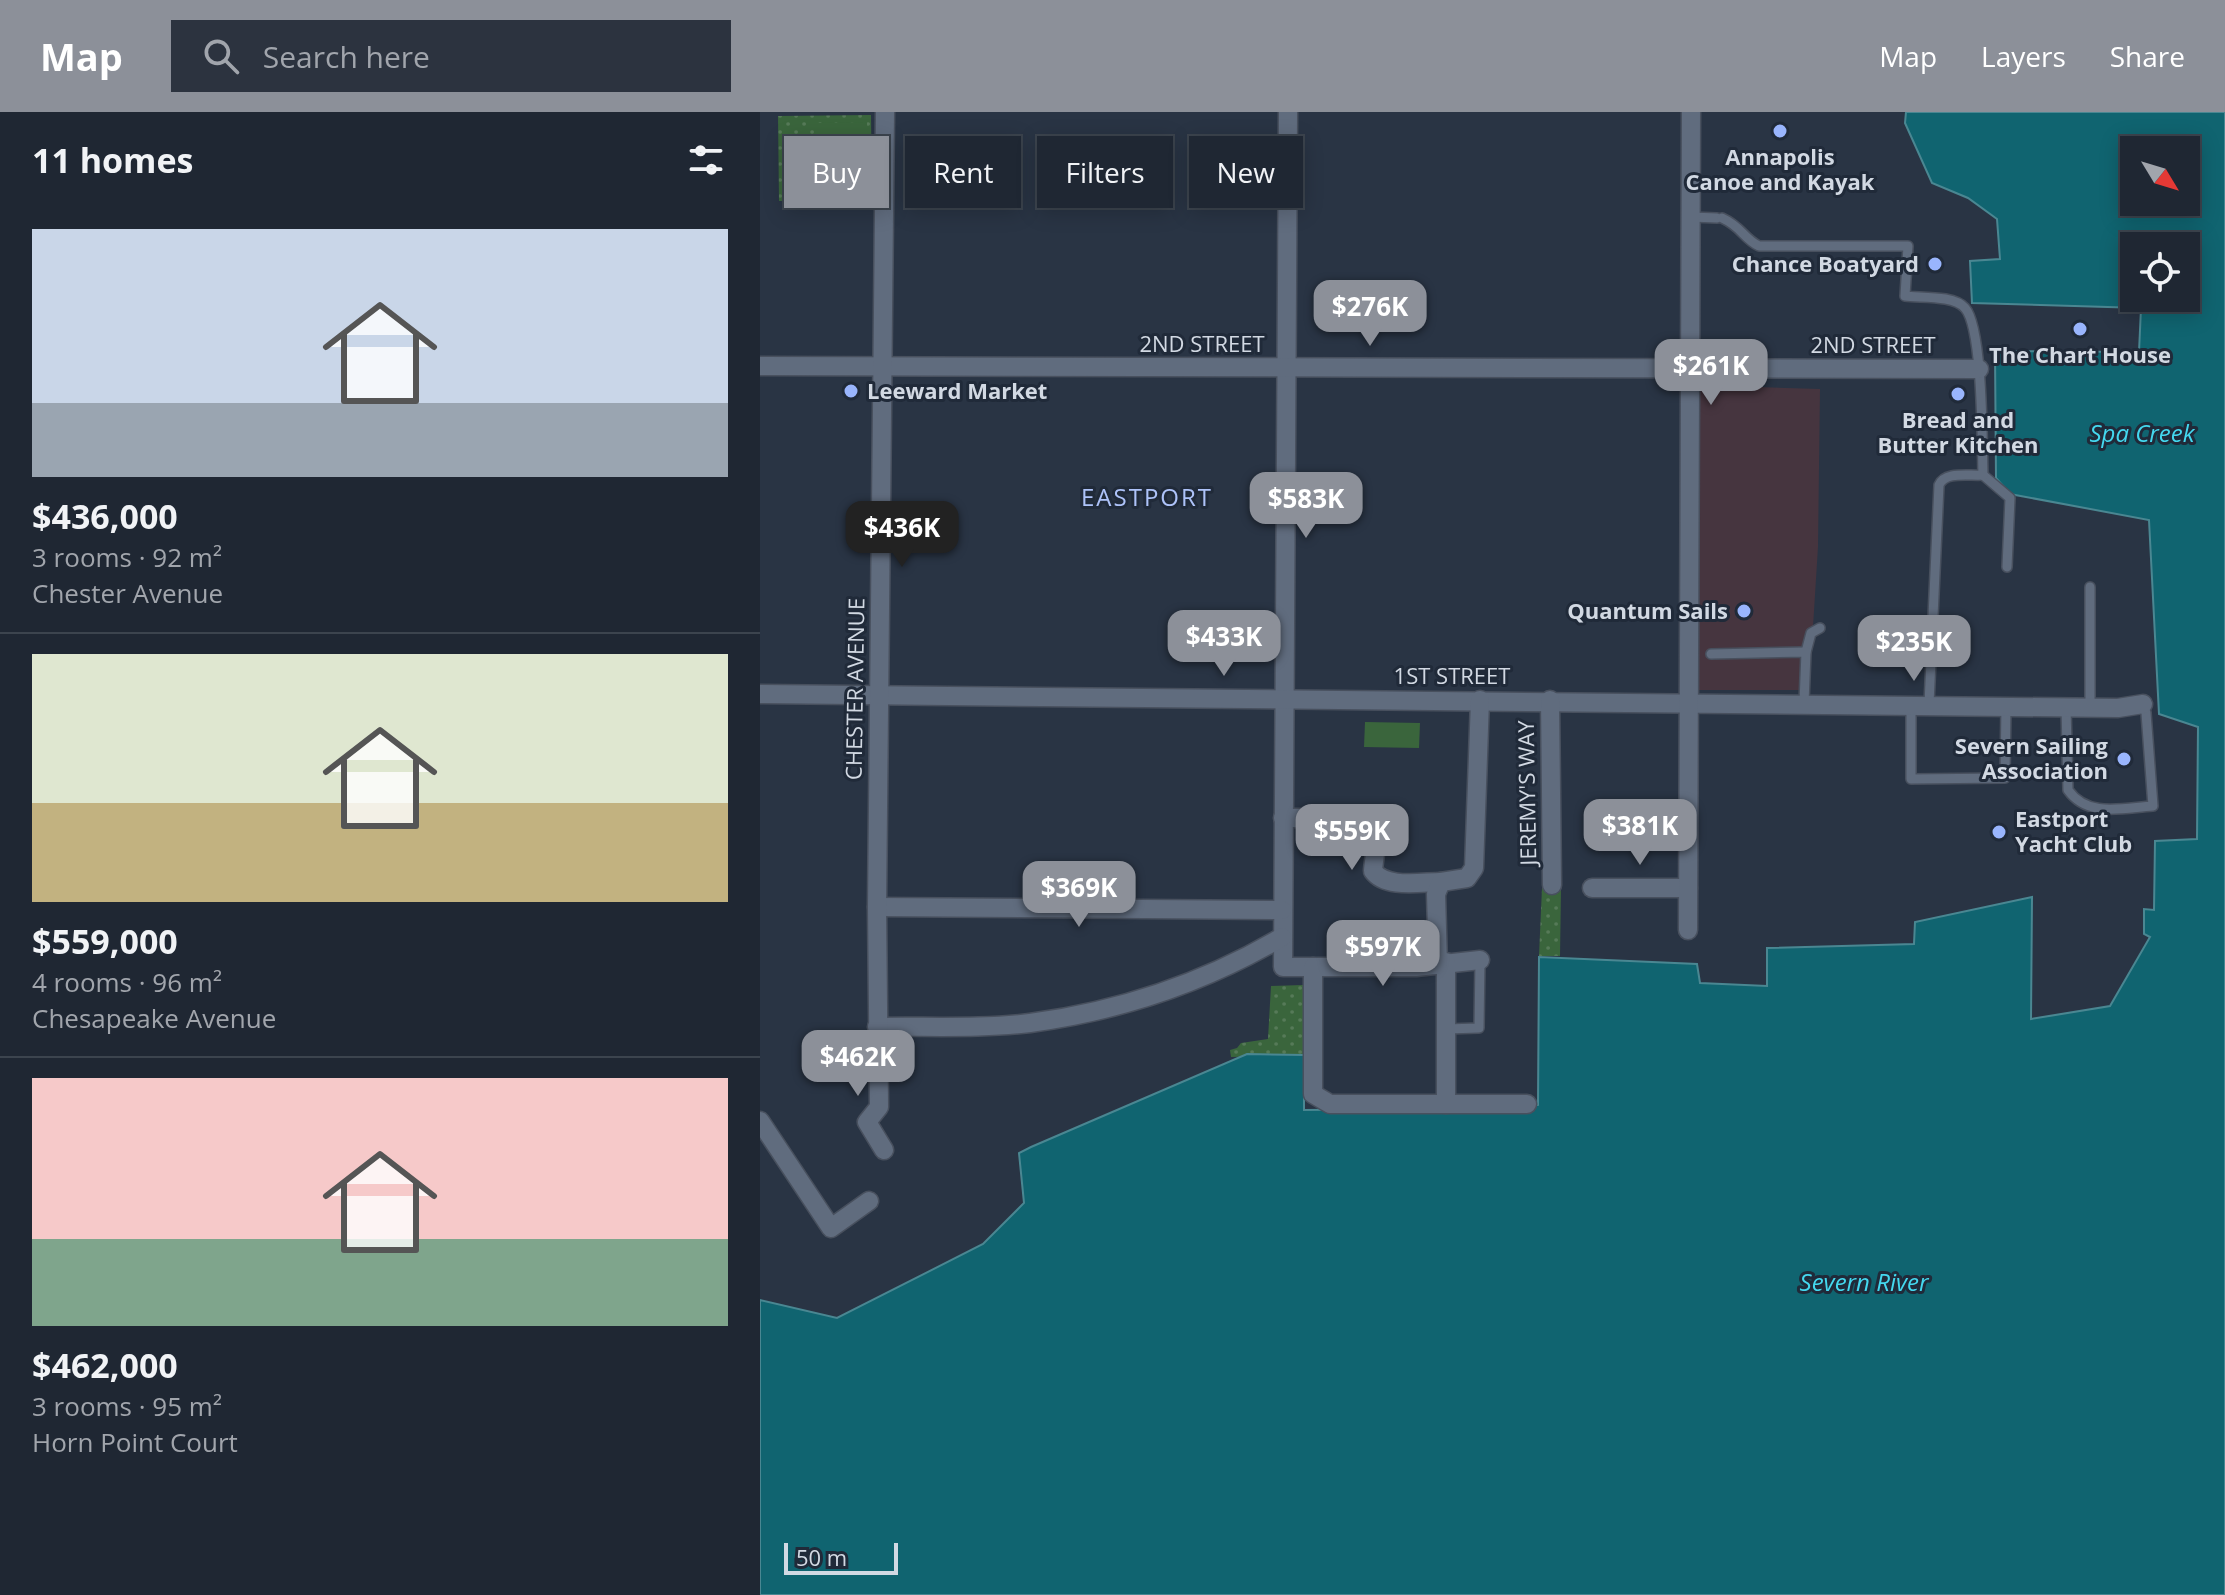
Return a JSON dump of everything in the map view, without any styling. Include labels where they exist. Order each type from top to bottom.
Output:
[{"type":"street","name":"CHESTER AVENUE","points":[[884,1150],[867,1122],[879,1107],[877,907],[885,112]]},
{"type":"street","points":[[1288,112],[1284,368],[1286,700],[1283,967],[1442,964],[1480,960]]},
{"type":"street","points":[[1688,930],[1691,112]]},
{"type":"street","name":"2ND STREET","points":[[760,366],[1979,369]]},
{"type":"street","name":"1ST STREET","points":[[760,694],[2118,708],[2143,704]]},
{"type":"street","points":[[1283,818],[1362,818],[1371,821],[1376,829],[1373,871],[1378,878],[1390,882],[1441,882],[1467,878],[1474,868],[1480,700]]},
{"type":"street","name":"JEREMY'S WAY","points":[[1550,700],[1552,885]]},
{"type":"street","points":[[1441,882],[1436,894],[1446,1029],[1446,1104]]},
{"type":"street","points":[[1592,888],[1688,888]]},
{"type":"street","points":[[877,907],[1282,910]]},
{"type":"street","points":[[877,1027],[1028,1023],[1120,1006],[1191,983],[1248,957],[1282,937]]},
{"type":"street","points":[[1313,967],[1313,1094],[1330,1104],[1527,1104]]},
{"type":"street","points":[[760,1121],[831,1228],[869,1201]]},
{"type":"lane","points":[[1691,217],[1719,218],[1738,225],[1752,243],[1759,246],[1908,246],[1905,296],[1957,302],[1965,307],[1973,325],[1979,369],[1983,475]]},
{"type":"lane","points":[[2006,705],[2005,778],[1911,779],[1941,479],[1947,476],[1983,475],[2010,498],[2007,567]]},
{"type":"lane","points":[[2090,587],[2090,707]]},
{"type":"lane","points":[[1804,703],[1806,652],[1811,633],[1820,628]]},
{"type":"lane","points":[[1711,654],[1806,652]]},
{"type":"lane","points":[[2066,707],[2068,790],[2076,801],[2091,810],[2153,806],[2143,704]]},
{"type":"lane","points":[[1446,1029],[1479,1028],[1480,960]]},
{"type":"shaded area","points":[[1697,385],[1820,389],[1818,547],[1809,690],[1695,690]]},
{"type":"green space","points":[[871,115],[871,136],[784,136],[784,201],[779,201],[778,116]]},
{"type":"green space","points":[[867,122],[867,136],[817,136],[817,123]]},
{"type":"green space","points":[[1365,722],[1420,723],[1419,748],[1364,747]]},
{"type":"green space","points":[[1542,888],[1561,888],[1560,956],[1539,956]]},
{"type":"green space","points":[[1303,985],[1304,1055],[1231,1057],[1230,1050],[1241,1043],[1268,1039],[1271,986]]},
{"type":"water","name":"Severn River","points":[[1906,112],[2225,112],[2225,1595],[760,1595],[760,1300],[837,1318],[983,1244],[1024,1203],[1019,1153],[1031,1147],[1247,1054],[1304,1055],[1304,1110],[1518,1108],[1538,1105],[1539,957],[1697,964],[1700,983],[1767,986],[1767,948],[1914,944],[1915,922],[2032,897],[2031,1019],[2110,1006],[2150,937],[2144,934],[2144,909],[2154,910],[2155,841],[2197,839],[2198,727],[2159,714],[2149,520],[2010,494],[1996,478],[1995,351],[2139,352],[2141,312],[2200,312],[2200,232],[2120,232],[2120,307],[1972,303],[1970,261],[2000,259],[1997,219],[1968,198],[1932,183],[1905,123]]},
{"type":"place","name":"Annapolis Canoe and Kayak","points":[[1780,131]]},
{"type":"place","name":"Chance Boatyard","points":[[1935,264]]},
{"type":"place","name":"The Chart House","points":[[2080,329]]},
{"type":"place","name":"Leeward Market","points":[[851,391]]},
{"type":"place","name":"Bread and Butter Kitchen","points":[[1958,394]]},
{"type":"place","name":"Quantum Sails","points":[[1744,611]]},
{"type":"place","name":"Severn Sailing Association","points":[[2124,759]]},
{"type":"place","name":"Eastport Yacht Club","points":[[1999,832]]},
{"type":"district","name":"EASTPORT","points":[[1147,498]]},
{"type":"water label","name":"Spa Creek","points":[[2142,434]]}]
